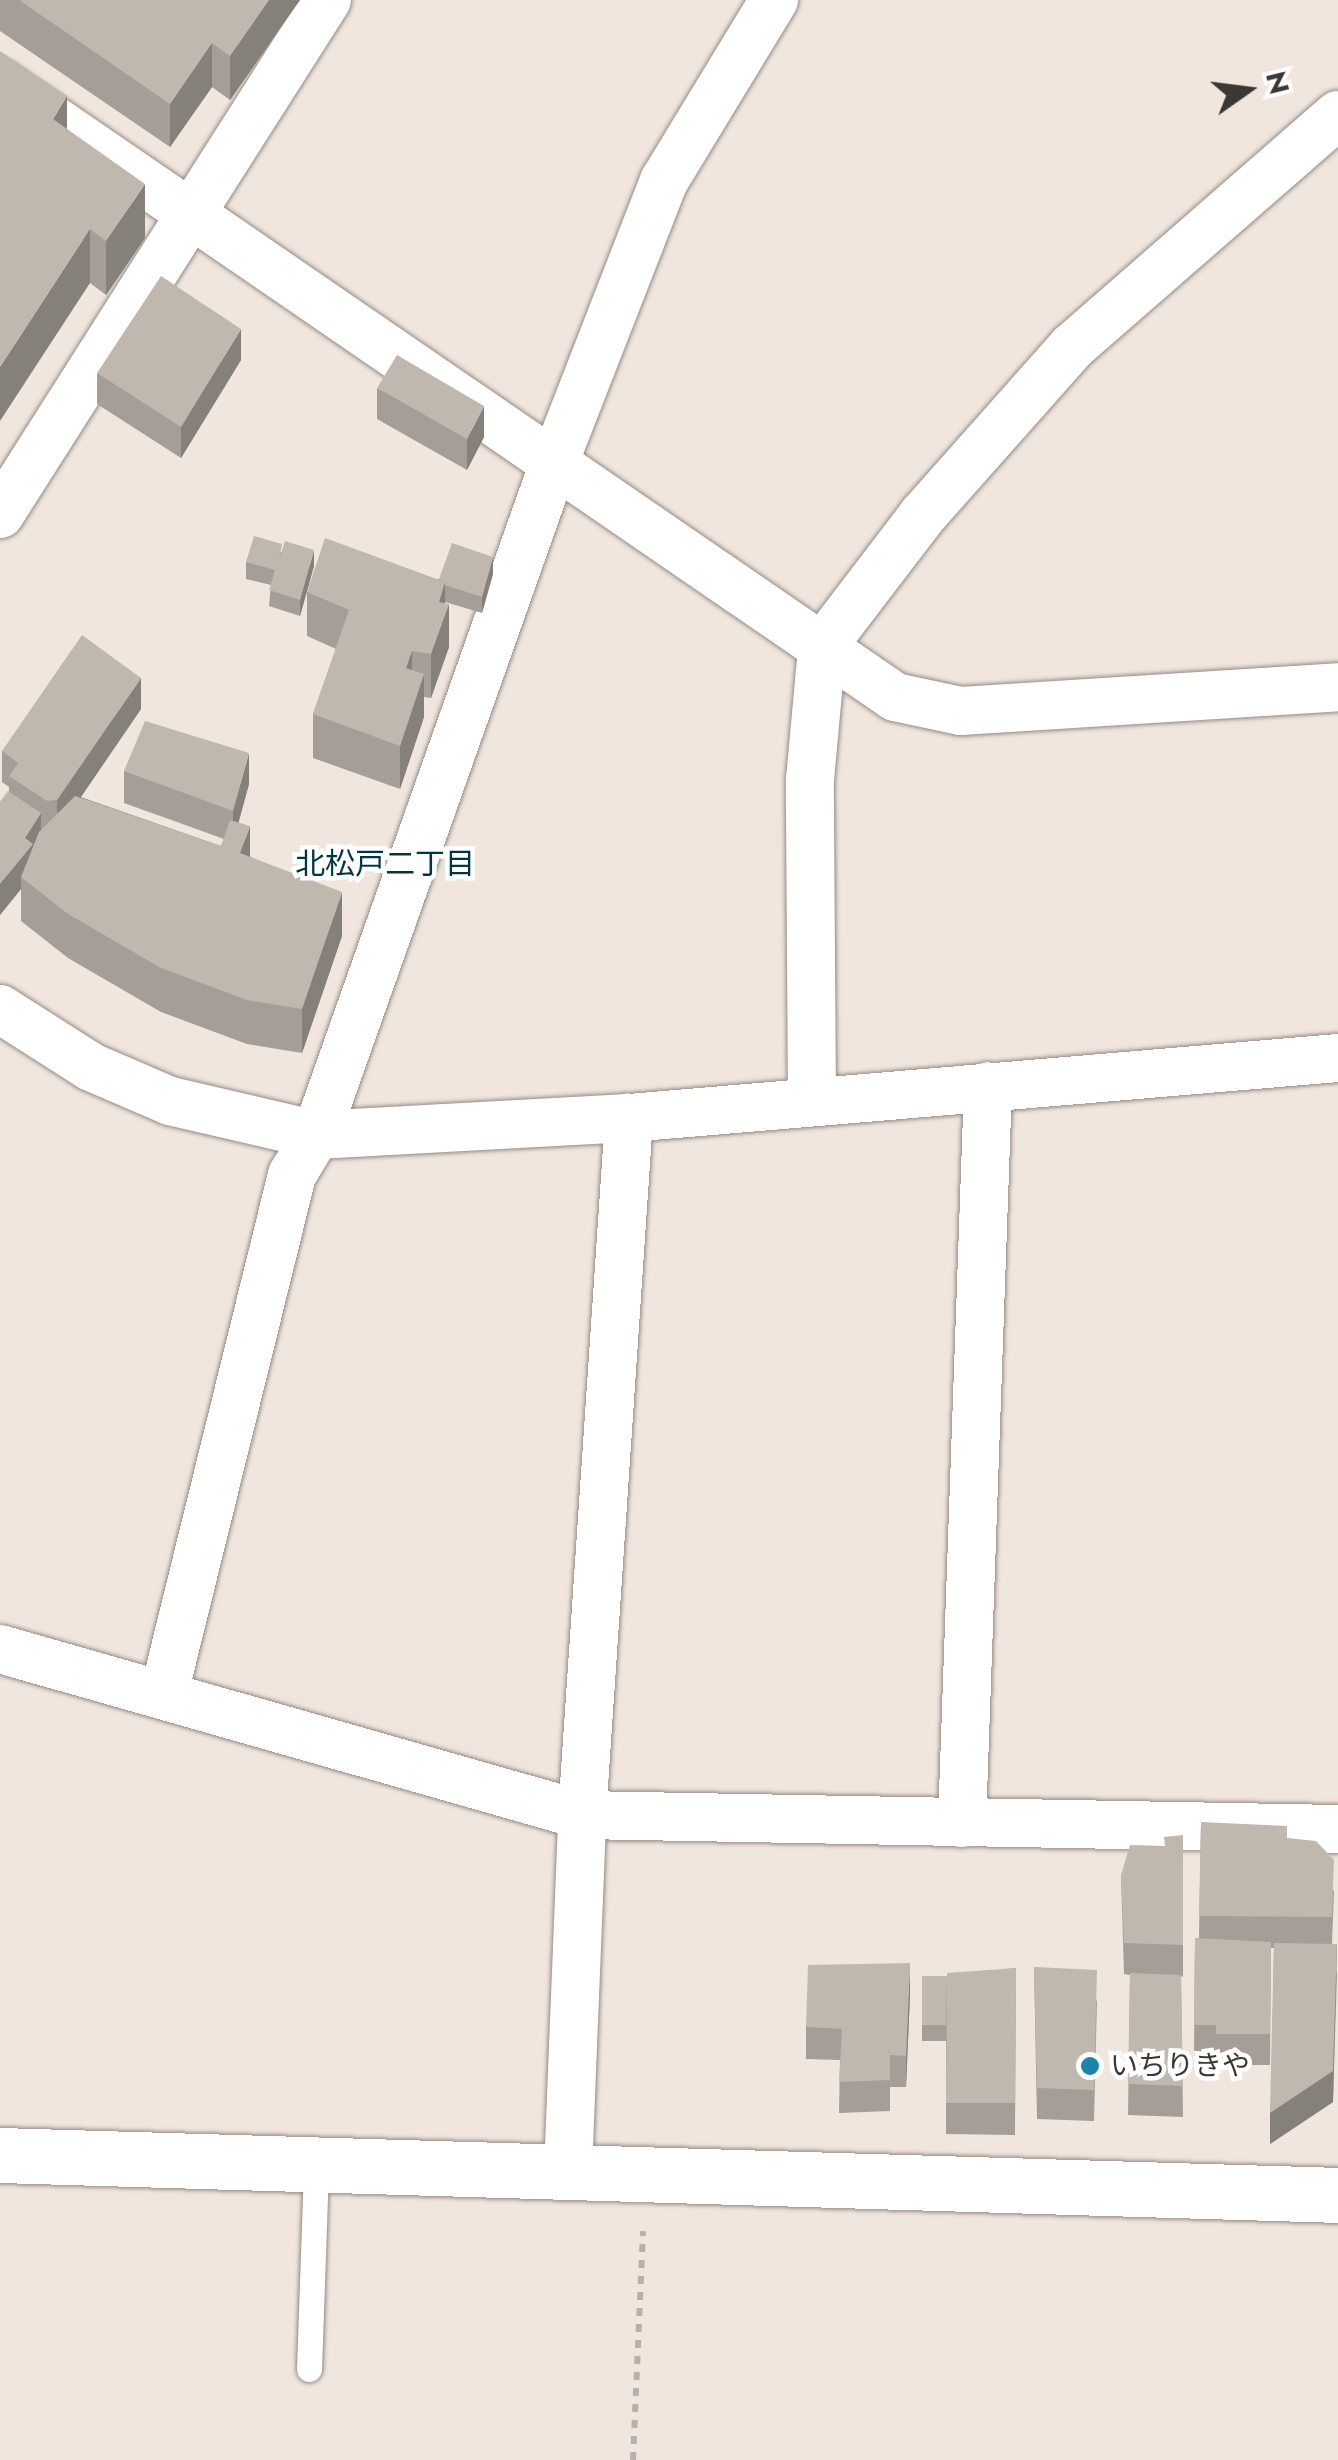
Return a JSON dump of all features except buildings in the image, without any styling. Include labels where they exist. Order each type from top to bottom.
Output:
[{"type":"street","points":[[0,514],[327,0]]},
{"type":"street","points":[[164,1693],[292,1175],[316,1135],[554,463],[664,181],[774,0]]},
{"type":"street","points":[[0,83],[896,697],[961,711],[1338,687]]},
{"type":"street","points":[[812,1099],[810,780],[822,648],[922,516],[1072,346],[1338,115]]},
{"type":"street","points":[[0,1009],[91,1068],[170,1101],[316,1135],[629,1118],[812,1099],[1338,1058]]},
{"type":"street","points":[[962,1823],[988,1086]]},
{"type":"street","points":[[568,2171],[582,1815],[629,1118]]},
{"type":"street","points":[[0,1649],[582,1815],[1338,1828]]},
{"type":"street","points":[[0,2155],[1338,2195]]},
{"type":"lane","points":[[310,2370],[316,2164]]},
{"type":"path","points":[[633,2460],[641,2256]]},
{"type":"place","name":"いちりきや","points":[[1090,2066]]},
{"type":"district","name":"北松戸二丁目","points":[[385,864]]}]
